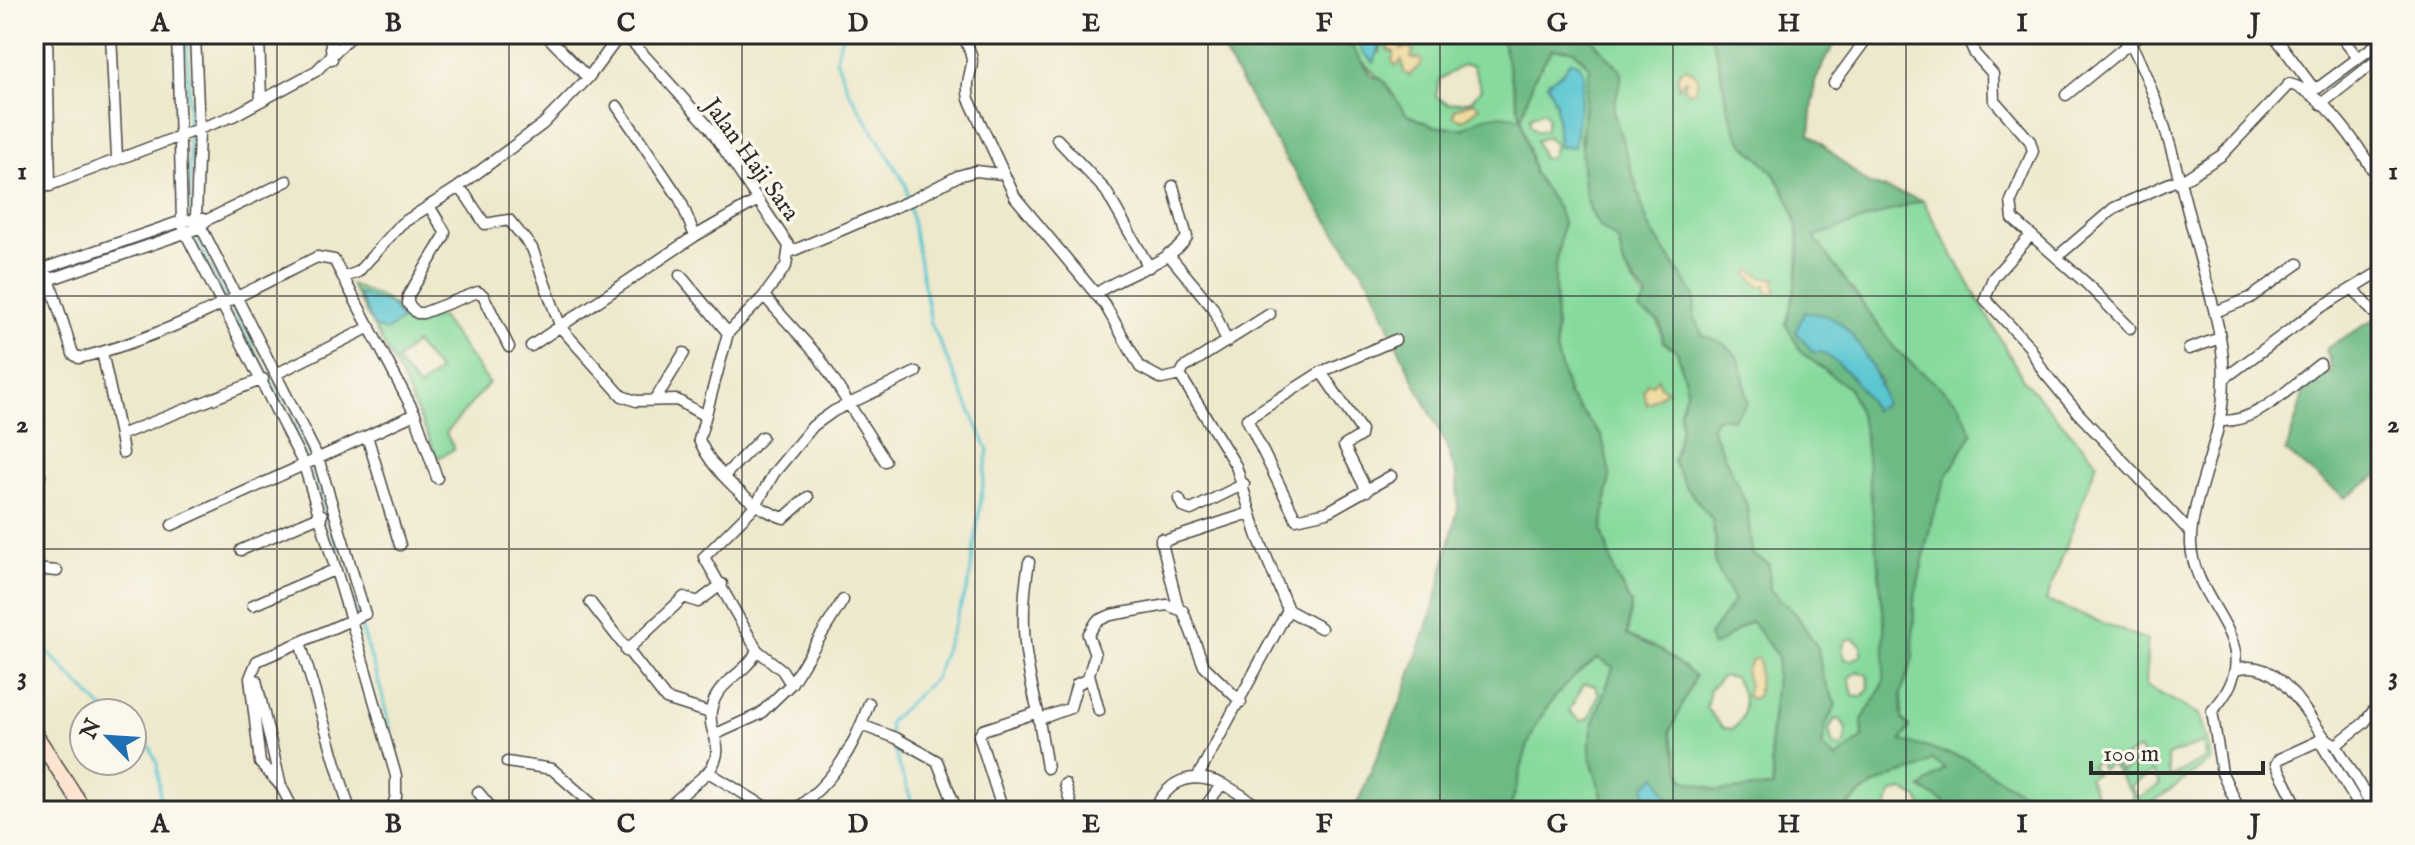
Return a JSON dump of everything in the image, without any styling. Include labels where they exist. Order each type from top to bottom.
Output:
[{"type":"main road","points":[[37,742],[81,809]]},
{"type":"street","points":[[47,34],[50,186]]},
{"type":"street","points":[[111,34],[117,158]]},
{"type":"street","points":[[177,34],[180,138],[192,224],[230,301],[263,379],[312,462],[334,570],[355,619],[396,776],[396,797],[390,811]]},
{"type":"street","points":[[192,224],[198,131],[195,34]]},
{"type":"street","points":[[259,34],[261,101]]},
{"type":"street","points":[[330,34],[332,59]]},
{"type":"street","points":[[34,191],[117,158],[198,131],[261,101],[332,59],[353,34]]},
{"type":"street","points":[[545,34],[588,78]]},
{"type":"street","points":[[345,277],[358,272],[392,233],[543,124],[588,78],[623,34]]},
{"type":"street","name":"Jalan Haji Sara","points":[[623,34],[709,127],[787,242],[790,252],[786,266],[764,296],[728,333]]},
{"type":"street","points":[[962,34],[974,57],[967,88],[969,99],[1002,174],[1024,209],[1096,294],[1140,367],[1162,379],[1180,375],[1184,368],[1270,314]]},
{"type":"street","points":[[1834,83],[1870,34]]},
{"type":"street","points":[[1966,34],[1975,54],[1993,74],[1994,100],[2033,145],[2033,157],[2014,193],[2011,211],[2031,235],[2130,328]]},
{"type":"street","points":[[2066,95],[2128,38],[2141,34]]},
{"type":"street","points":[[2273,34],[2311,85],[2318,88],[2381,41]]},
{"type":"street","points":[[2339,34],[2358,58]]},
{"type":"street","points":[[2128,38],[2148,73],[2180,180],[2220,338],[2225,378],[2221,421],[2191,533],[2197,570],[2230,637],[2237,669],[2227,691],[2212,711],[2222,773],[2240,811]]},
{"type":"street","points":[[2321,104],[2381,57]]},
{"type":"street","points":[[2057,257],[2114,208],[2180,180],[2222,155],[2285,86],[2296,86],[2321,104],[2348,134],[2377,177]]},
{"type":"street","points":[[617,106],[680,199],[695,236]]},
{"type":"street","points":[[1057,139],[1106,191],[1149,267]]},
{"type":"street","points":[[790,252],[914,199],[958,176],[976,171],[1002,174]]},
{"type":"street","points":[[34,285],[192,224],[287,181]]},
{"type":"street","points":[[1096,294],[1149,267],[1187,237],[1173,186]]},
{"type":"street","points":[[457,188],[465,194],[485,224],[509,220],[532,248],[561,328],[622,396],[677,400],[705,416]]},
{"type":"street","points":[[531,346],[695,236],[758,200]]},
{"type":"street","points":[[429,206],[445,232],[444,237],[408,296],[408,304],[417,313],[423,313],[478,292],[483,295],[509,347]]},
{"type":"street","points":[[34,272],[192,224]]},
{"type":"street","points":[[2031,235],[1993,278],[1985,299],[2029,346],[2043,371],[2078,413],[2191,533]]},
{"type":"street","points":[[1168,254],[1213,308],[1227,342]]},
{"type":"street","points":[[46,269],[73,354],[79,358],[102,352],[230,301],[317,257],[334,260],[415,414],[437,478]]},
{"type":"street","points":[[2215,312],[2250,298],[2298,264]]},
{"type":"street","points":[[2225,378],[2381,271]]},
{"type":"street","points":[[680,275],[728,333],[699,440],[725,475],[756,505],[784,518],[808,497]]},
{"type":"street","points":[[2353,288],[2373,312],[2381,310]]},
{"type":"street","points":[[764,296],[819,357],[885,461]]},
{"type":"street","points":[[230,301],[276,374],[312,462],[365,614],[257,661],[252,667],[281,786],[294,811]]},
{"type":"street","points":[[276,374],[370,327]]},
{"type":"street","points":[[2189,349],[2220,338]]},
{"type":"street","points":[[1391,476],[1327,512],[1296,519],[1247,419],[1321,372],[1395,340]]},
{"type":"street","points":[[102,352],[123,453]]},
{"type":"street","points":[[655,400],[684,353]]},
{"type":"street","points":[[2221,421],[2243,420],[2253,415],[2320,364]]},
{"type":"street","points":[[791,684],[782,670],[757,650],[704,557],[756,505],[794,446],[813,426],[848,404],[916,372]]},
{"type":"street","points":[[1321,372],[1362,432],[1344,446],[1367,491]]},
{"type":"street","points":[[1180,375],[1223,441],[1244,484],[1250,513],[1288,610],[1321,628]]},
{"type":"street","points":[[120,435],[263,379]]},
{"type":"street","points":[[172,525],[415,414]]},
{"type":"street","points":[[367,436],[400,545]]},
{"type":"street","points":[[725,475],[762,437]]},
{"type":"street","points":[[34,509],[40,475]]},
{"type":"street","points":[[1179,499],[1183,507],[1191,510],[1244,484]]},
{"type":"street","points":[[1241,702],[1204,666],[1187,617],[1178,607],[1161,540],[1250,513]]},
{"type":"street","points":[[241,550],[322,515]]},
{"type":"street","points":[[1029,562],[1021,616],[1025,663],[1039,716],[1047,768]]},
{"type":"street","points":[[34,569],[57,571]]},
{"type":"street","points":[[253,605],[334,570]]},
{"type":"street","points":[[626,651],[684,597],[698,602],[722,584]]},
{"type":"street","points":[[716,734],[760,714],[791,684],[843,600]]},
{"type":"street","points":[[590,602],[666,699],[710,713]]},
{"type":"street","points":[[1099,711],[1090,678],[1095,654],[1088,635],[1101,618],[1167,605],[1178,607]]},
{"type":"street","points":[[1197,778],[1241,702],[1288,610]]},
{"type":"street","points":[[300,642],[350,811]]},
{"type":"street","points":[[664,811],[708,772],[717,757],[716,734],[710,713],[724,683],[757,650]]},
{"type":"street","points":[[2237,669],[2259,667],[2273,673],[2322,739],[2362,811]]},
{"type":"street","points":[[1003,811],[980,733],[1070,708],[1077,684],[1090,678]]},
{"type":"street","points":[[2336,745],[2364,723],[2381,701]]},
{"type":"street","points":[[793,811],[829,782],[843,765],[869,703]]},
{"type":"street","points":[[861,725],[932,756],[941,766],[957,811]]},
{"type":"street","points":[[2300,811],[2276,764],[2279,759],[2322,739],[2336,745],[2375,811]]},
{"type":"street","points":[[507,762],[552,769],[600,811]]},
{"type":"street","points":[[708,772],[772,811]]},
{"type":"street","points":[[1152,811],[1176,783],[1197,778],[1222,784],[1263,811]]},
{"type":"street","points":[[1065,784],[1073,811]]},
{"type":"street","points":[[1202,811],[1222,784]]},
{"type":"street","points":[[2365,795],[2381,784]]},
{"type":"street","points":[[478,792],[494,811]]},
{"type":"green space","points":[[1213,34],[1343,34],[1372,76],[1384,81],[1406,114],[1433,126],[1464,129],[1491,116],[1521,118],[1503,44],[1495,34],[1587,34],[1622,72],[1613,111],[1649,227],[1695,296],[1694,317],[1703,336],[1727,346],[1734,352],[1741,368],[1748,402],[1733,419],[1717,417],[1711,427],[1747,506],[1752,554],[1769,564],[1770,590],[1795,613],[1818,648],[1822,675],[1836,705],[1826,724],[1822,747],[1836,759],[1863,737],[1862,720],[1884,683],[1884,620],[1864,429],[1850,389],[1802,353],[1786,325],[1798,263],[1796,224],[1781,186],[1738,135],[1710,34],[1839,35],[1815,81],[1810,134],[1867,183],[1922,200],[1814,237],[1896,350],[1959,403],[1972,433],[1947,476],[1932,518],[1914,602],[1913,657],[1901,694],[1902,719],[1910,727],[1901,741],[1965,758],[2021,792],[2091,802],[2095,811],[1958,811],[1921,788],[1945,769],[1933,760],[1874,785],[1842,811],[1663,811],[1669,800],[1662,811],[1603,811],[1590,742],[1613,667],[1598,658],[1565,685],[1540,718],[1528,745],[1508,811],[1354,811],[1404,694],[1435,603],[1458,508],[1457,477],[1446,444],[1402,356],[1372,285],[1285,158]],"holes":[[[1552,49],[1574,50],[1590,67],[1582,149],[1585,192],[1601,227],[1618,240],[1625,269],[1647,297],[1639,310],[1661,323],[1663,342],[1677,351],[1687,389],[1680,410],[1681,428],[1673,462],[1687,488],[1712,519],[1716,543],[1714,562],[1734,601],[1709,636],[1713,647],[1751,621],[1778,657],[1770,739],[1773,787],[1717,791],[1683,779],[1670,732],[1695,676],[1662,651],[1627,635],[1631,604],[1615,574],[1602,530],[1610,474],[1602,437],[1569,396],[1556,350],[1555,272],[1563,222],[1534,173],[1521,119],[1534,78]],[[1822,352],[1866,360],[1881,381],[1874,410],[1852,377]]]},
{"type":"green space","points":[[1343,34],[1355,34],[1364,53],[1380,53],[1384,34],[1495,34],[1503,43],[1521,117],[1534,78],[1552,49],[1574,50],[1590,67],[1580,142],[1600,227],[1618,240],[1624,267],[1658,321],[1663,342],[1677,351],[1687,389],[1680,410],[1681,428],[1673,462],[1687,488],[1712,519],[1716,543],[1714,562],[1734,601],[1709,636],[1713,646],[1751,621],[1778,657],[1770,739],[1773,787],[1717,791],[1683,779],[1670,732],[1679,708],[1662,651],[1627,635],[1631,604],[1615,574],[1602,530],[1610,474],[1602,437],[1569,396],[1556,350],[1555,272],[1563,222],[1534,173],[1521,119],[1463,128],[1420,122],[1403,112],[1385,83],[1366,65]],"holes":[[[1463,65],[1473,66],[1481,89],[1471,101],[1449,104],[1436,97],[1439,80]],[[1564,71],[1584,75],[1573,147],[1559,146],[1556,102],[1547,83]],[[1544,111],[1548,119],[1545,130],[1536,131],[1530,125],[1530,117]],[[1547,136],[1555,145],[1551,158],[1543,158],[1536,141]],[[1721,677],[1734,677],[1744,704],[1739,723],[1733,729],[1723,728],[1706,708],[1710,689]]]},
{"type":"green space","points":[[1587,34],[1710,34],[1738,135],[1782,186],[1797,224],[1799,263],[1786,325],[1802,353],[1850,389],[1864,429],[1884,620],[1884,683],[1862,720],[1863,737],[1836,759],[1822,747],[1826,724],[1836,705],[1822,675],[1818,648],[1795,613],[1770,590],[1769,564],[1752,554],[1747,506],[1711,427],[1717,417],[1748,402],[1741,368],[1734,352],[1727,346],[1703,337],[1694,317],[1695,296],[1649,227],[1613,111],[1622,72]],"holes":[[[1847,639],[1854,639],[1861,645],[1861,655],[1852,660],[1845,659],[1842,648]],[[1859,671],[1868,676],[1869,689],[1862,697],[1853,696],[1849,677]],[[1835,719],[1841,720],[1846,729],[1845,743],[1839,748],[1832,743],[1829,729]]]},
{"type":"green space","points":[[1922,200],[2024,381],[2097,462],[2046,601],[2147,640],[2146,686],[2200,715],[2212,760],[2140,811],[2111,811],[2134,797],[2111,764],[2102,769],[2098,761],[2091,765],[2096,773],[2088,778],[2105,811],[2095,811],[2091,802],[2021,792],[1965,758],[1901,741],[1910,727],[1902,719],[1901,694],[1913,657],[1914,602],[1932,518],[1947,476],[1972,433],[1896,350],[1813,236]],"holes":[[[2202,743],[2207,758],[2170,777],[2167,756]],[[2139,749],[2145,759],[2120,772],[2115,762]],[[2153,772],[2160,785],[2138,798],[2130,786]]]},
{"type":"green space","points":[[351,285],[385,299],[416,323],[441,317],[489,383],[446,433],[454,449],[438,458],[398,371]],"holes":[[[415,343],[439,371],[419,388],[396,361]]]},
{"type":"green space","points":[[2381,314],[2381,473],[2345,498],[2286,452],[2305,388],[2332,371],[2326,349]]},
{"type":"green space","points":[[1598,658],[1614,667],[1590,742],[1603,811],[1508,811],[1533,731],[1547,707],[1586,666]],"holes":[[[1584,684],[1595,685],[1599,693],[1589,719],[1581,721],[1569,711]]]},
{"type":"green space","points":[[1933,760],[1946,769],[1921,788],[1958,811],[1924,811],[1918,798],[1904,791],[1892,792],[1886,811],[1842,811],[1874,785]]},
{"type":"sand","points":[[1400,41],[1401,49],[1409,47],[1413,51],[1411,58],[1421,59],[1422,63],[1409,76],[1404,72],[1402,60],[1396,66],[1392,62],[1394,52],[1387,50],[1391,42]]},
{"type":"sand","points":[[1685,68],[1694,72],[1698,81],[1695,91],[1688,93],[1684,89],[1686,80],[1678,88],[1678,74]]},
{"type":"sand","points":[[1473,102],[1480,107],[1464,120],[1453,116],[1455,109]]},
{"type":"sand","points":[[1751,270],[1764,278],[1777,278],[1774,283],[1777,291],[1768,294],[1766,285],[1760,287],[1747,273]]},
{"type":"sand","points":[[1658,378],[1660,386],[1667,390],[1647,405],[1643,391],[1647,383],[1652,384]]},
{"type":"sand","points":[[1753,659],[1759,659],[1758,696],[1750,699],[1746,695],[1749,686],[1745,671]]},
{"type":"water","points":[[1355,34],[1384,34],[1374,63],[1364,53]]},
{"type":"water","points":[[1570,61],[1579,63],[1584,75],[1574,147],[1559,147],[1556,103],[1547,83],[1564,71]]},
{"type":"water","points":[[358,293],[390,304],[402,320],[386,331],[374,327]]},
{"type":"water","points":[[1804,312],[1829,317],[1848,331],[1872,367],[1885,404],[1874,410],[1846,371],[1822,352],[1814,353],[1796,332]]},
{"type":"water","points":[[1657,776],[1669,800],[1663,811],[1645,799],[1645,786]]},
{"type":"waterway","points":[[187,34],[191,219]]},
{"type":"waterway","points":[[842,34],[836,59],[848,90],[906,185],[908,197]]},
{"type":"waterway","points":[[890,732],[889,722],[935,678],[969,583],[988,450],[931,323],[909,204]]},
{"type":"waterway","points":[[194,234],[226,298]]},
{"type":"waterway","points":[[230,305],[304,442],[309,458]]},
{"type":"waterway","points":[[311,465],[382,694],[403,786],[401,792]]},
{"type":"waterway","points":[[34,638],[91,697]]},
{"type":"waterway","points":[[890,739],[915,811]]},
{"type":"waterway","points":[[148,743],[157,763],[161,811]]},
{"type":"waterway","points":[[1669,800],[1708,811]]}]
